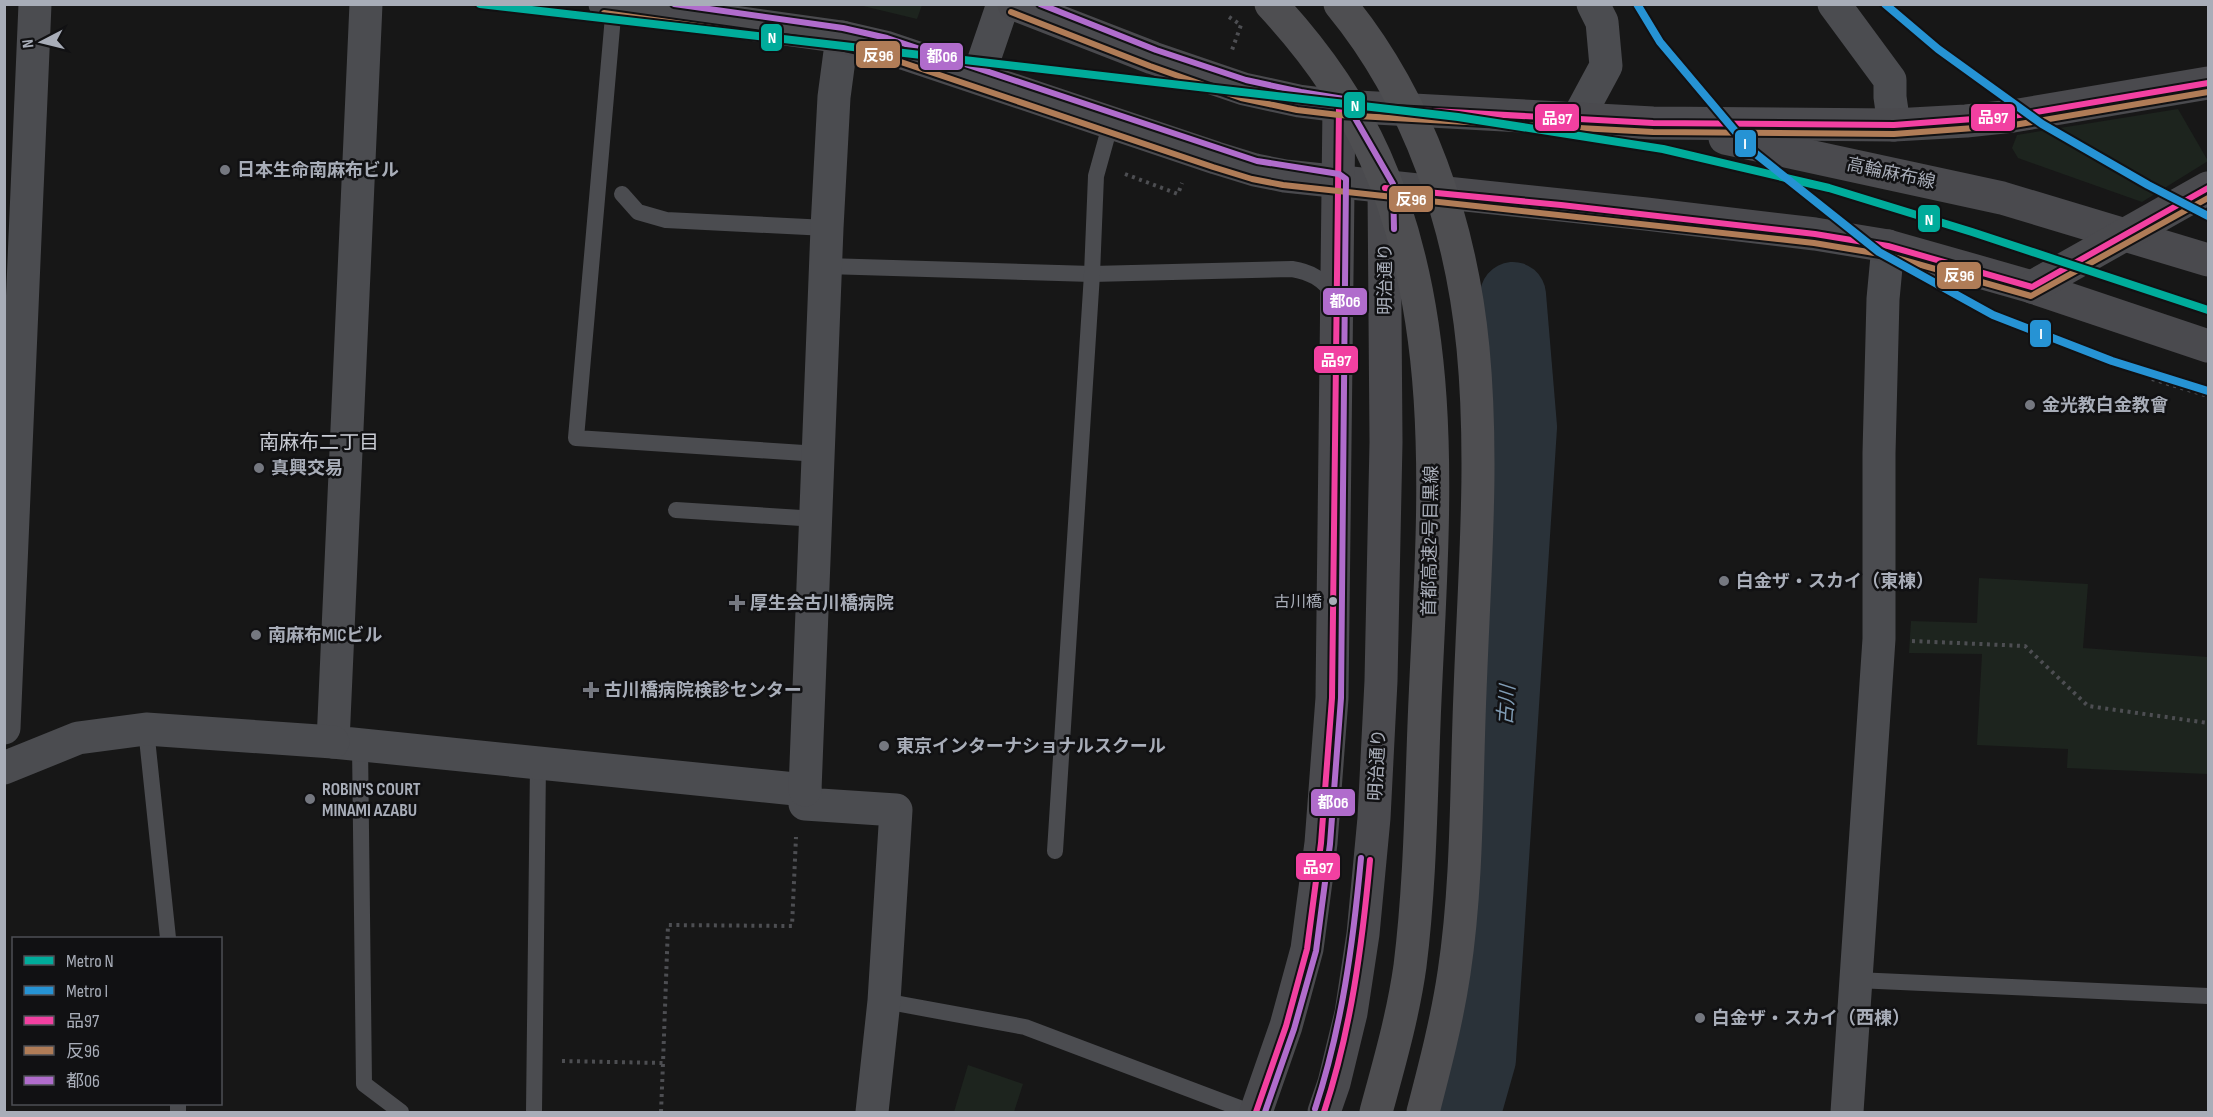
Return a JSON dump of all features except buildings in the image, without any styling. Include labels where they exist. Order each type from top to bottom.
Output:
[{"type":"highway","name":"首都高速2号目黒線","points":[[1271,4],[1312,53],[1342,96],[1375,156],[1406,246],[1419,302],[1427,357],[1432,415],[1433,510],[1417,893],[1407,980],[1394,1049],[1376,1113]]},
{"type":"highway","points":[[1340,4],[1383,66],[1403,101],[1432,167],[1455,237],[1466,292],[1473,347],[1477,413],[1477,496],[1462,891],[1454,972],[1438,1056],[1423,1113]]},
{"type":"main road","points":[[1014,4],[1153,58],[1244,89],[1299,101],[1339,106],[1332,698],[1321,843],[1307,949],[1286,1026],[1256,1113]]},
{"type":"main road","points":[[610,5],[842,37],[885,47],[978,76],[1255,170],[1338,183],[1561,205],[1815,234],[1888,246],[2031,287],[2208,346]]},
{"type":"main road","name":"高輪麻布線","points":[[1339,106],[1653,123],[1894,125],[2013,116],[2208,83]]},
{"type":"main road","name":"明治通り","points":[[1324,1113],[1334,1083],[1351,1013],[1363,934],[1374,818],[1381,681],[1386,442],[1385,188],[1339,106]]},
{"type":"main road","name":"高輪麻布線","points":[[1653,123],[1888,171],[2002,198],[2125,233],[2208,260]]},
{"type":"main road","points":[[2031,287],[2208,188]]},
{"type":"street","points":[[4,728],[17,135],[35,4]]},
{"type":"street","points":[[346,744],[366,4]]},
{"type":"street","points":[[978,76],[1003,4]]},
{"type":"street","points":[[1578,118],[1606,66],[1602,22],[1593,4]]},
{"type":"street","points":[[1834,4],[1890,80],[1894,125]]},
{"type":"street","points":[[805,797],[827,228],[834,97],[842,37]]},
{"type":"street","points":[[1847,1113],[1879,639],[1883,310],[1888,246]]},
{"type":"street","points":[[4,768],[78,738],[146,729],[346,744],[538,764],[897,810],[884,1002],[872,1113]]},
{"type":"lane","points":[[610,5],[576,438],[819,454]]},
{"type":"lane","points":[[1055,851],[1092,274],[1095,176],[1111,122]]},
{"type":"lane","points":[[622,194],[639,212],[666,220],[827,228]]},
{"type":"lane","points":[[826,266],[1092,274],[1292,269],[1306,271],[1324,281],[1336,297]]},
{"type":"lane","points":[[676,510],[817,519]]},
{"type":"lane","points":[[146,729],[168,937]]},
{"type":"lane","points":[[346,744],[364,1084],[400,1113]]},
{"type":"lane","points":[[534,1113],[538,764]]},
{"type":"lane","points":[[1856,980],[2208,996]]},
{"type":"lane","points":[[884,1002],[1025,1027],[1250,1113]]},
{"type":"path","points":[[1229,17],[1241,25]]},
{"type":"path","points":[[1122,173],[1178,194]]},
{"type":"path","points":[[2152,379],[2208,396]]},
{"type":"path","points":[[1879,639],[2025,646],[2088,705],[2208,723]]},
{"type":"path","points":[[662,1113],[668,925],[792,926],[797,819],[805,797]]},
{"type":"path","points":[[534,1061],[663,1063]]},
{"type":"shaded area","points":[[922,4],[917,19],[859,5]]},
{"type":"shaded area","points":[[2178,109],[2208,161],[2142,202],[2018,158],[2012,148],[2017,135]]},
{"type":"shaded area","points":[[1979,578],[2088,584],[2083,648],[2208,657],[2208,774],[2067,768],[2068,749],[1977,745],[1982,654],[1909,653],[1911,621],[1977,623]]},
{"type":"shaded area","points":[[968,1065],[1023,1084],[1014,1112],[954,1112]]},
{"type":"waterway","name":"古川","points":[[1468,1112],[1483,1059],[1524,427],[1513,295]]},
{"type":"metro line","name":"N","points":[[480,4],[1458,117],[1663,149],[1829,188],[1972,232],[2208,310]]},
{"type":"metro line","name":"I","points":[[1637,4],[1660,42],[1751,150],[1879,252],[1993,315],[2112,361],[2208,391]]},
{"type":"metro line","name":"I","points":[[1885,4],[1938,49],[2042,124],[2148,185],[2208,216]]},
{"type":"transit line","name":"都06","points":[[674,4],[843,28],[887,38],[1257,161],[1339,174],[1346,179],[1341,698],[1330,844],[1316,951],[1294,1029],[1265,1112]]},
{"type":"transit line","name":"都06","points":[[1040,4],[1156,50],[1246,80],[1344,99],[1393,184],[1394,229]]},
{"type":"transit line","name":"反96","points":[[1011,12],[1150,66],[1241,98],[1297,110],[1339,115],[1653,132],[1894,134],[2014,125],[2208,92]]},
{"type":"transit line","name":"反96","points":[[604,13],[840,46],[883,56],[1252,179],[1283,185],[1814,243],[1886,255],[2031,296],[2208,198]]},
{"type":"transit line","name":"品97","points":[[1339,106],[1653,123],[1894,125],[2013,116],[2208,83]]},
{"type":"transit line","name":"品97","points":[[1256,1112],[1286,1026],[1307,949],[1321,843],[1332,698],[1339,106]]},
{"type":"transit line","name":"品97","points":[[1385,188],[1561,205],[1815,234],[1888,246],[2032,287],[2208,188]]},
{"type":"transit line","name":"都06","points":[[1315,1109],[1332,1047],[1345,985],[1361,858]]},
{"type":"transit line","name":"品97","points":[[1324,1112],[1341,1050],[1354,988],[1370,860]]},
{"type":"place","name":"日本生命南麻布ビル","points":[[225,170]]},
{"type":"place","name":"金光教白金教會","points":[[2030,405]]},
{"type":"place","name":"真興交易","points":[[259,468]]},
{"type":"place","name":"白金ザ・スカイ（東棟）","points":[[1724,581]]},
{"type":"place","name":"古川橋","points":[[1333,601]]},
{"type":"place","name":"厚生会古川橋病院","points":[[737,603]]},
{"type":"place","name":"南麻布MICビル","points":[[256,635]]},
{"type":"place","name":"古川橋病院検診センター","points":[[591,690]]},
{"type":"place","name":"東京インターナショナルスクール","points":[[884,746]]},
{"type":"place","name":"ROBIN'S COURT MINAMI AZABU","points":[[310,799]]},
{"type":"place","name":"白金ザ・スカイ（西棟）","points":[[1700,1018]]},
{"type":"district","name":"南麻布二丁目","points":[[319,442]]}]
